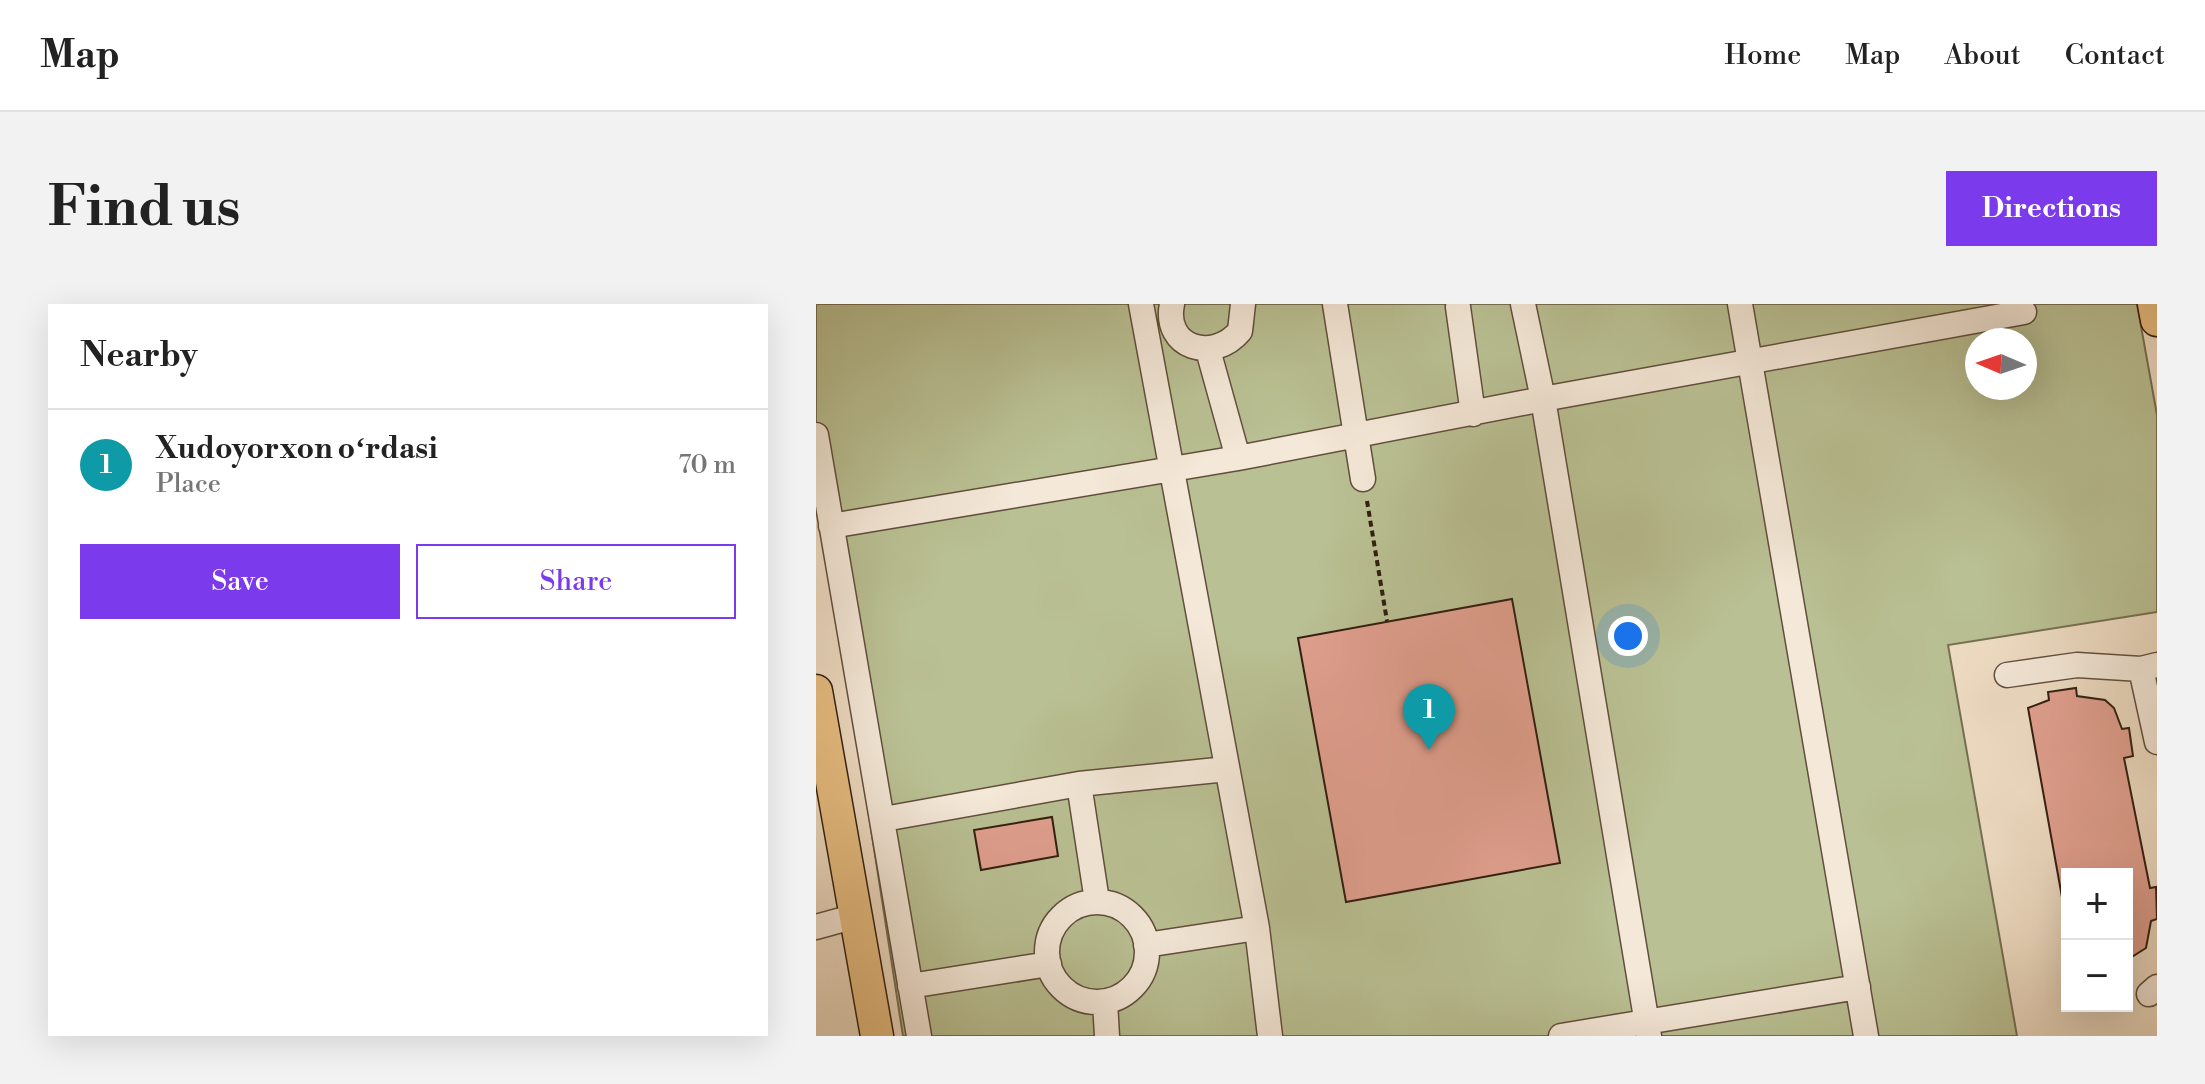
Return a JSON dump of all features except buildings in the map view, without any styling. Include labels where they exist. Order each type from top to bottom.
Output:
[{"type":"main road","points":[[2154,304],[2157,320]]},
{"type":"main road","points":[[816,691],[877,1036]]},
{"type":"street","points":[[1141,304],[1257,928],[1270,1036]]},
{"type":"street","points":[[1172,304],[1171,320],[1176,332],[1196,348],[1208,350],[1221,348],[1240,331],[1248,305]]},
{"type":"street","points":[[1335,304],[1363,479]]},
{"type":"street","points":[[1523,304],[1543,399],[1648,1028]]},
{"type":"street","points":[[1740,304],[1753,363],[1866,1036]]},
{"type":"street","points":[[1454,305],[1473,414]]},
{"type":"street","points":[[831,526],[1356,437],[1543,399],[2024,312]]},
{"type":"street","points":[[1208,350],[1238,458]]},
{"type":"street","points":[[816,435],[919,1036]]},
{"type":"street","points":[[2007,675],[2077,665],[2149,667],[2157,742]]},
{"type":"street","points":[[884,819],[1079,784],[1227,769]]},
{"type":"street","points":[[1079,784],[1097,901]]},
{"type":"street","points":[[1097,901],[1113,904],[1128,912],[1139,924],[1146,945],[1143,973],[1134,986],[1121,997],[1105,1002],[1073,996],[1060,986],[1049,964],[1048,939],[1054,924],[1080,904],[1097,901]]},
{"type":"street","points":[[816,927],[856,916]]},
{"type":"street","points":[[1146,945],[1257,928]]},
{"type":"street","points":[[910,986],[1049,964]]},
{"type":"street","points":[[1561,1036],[1648,1028],[1858,987]]},
{"type":"street","points":[[1105,1002],[1107,1036]]},
{"type":"path","points":[[1363,479],[1387,621]]},
{"type":"green space","points":[[816,304],[2137,304],[2157,415],[2157,612],[1948,645],[2017,1036],[903,1036],[816,473]]},
{"type":"place","name":"Xudoyorxon oʻrdasi","points":[[1429,750]]}]
